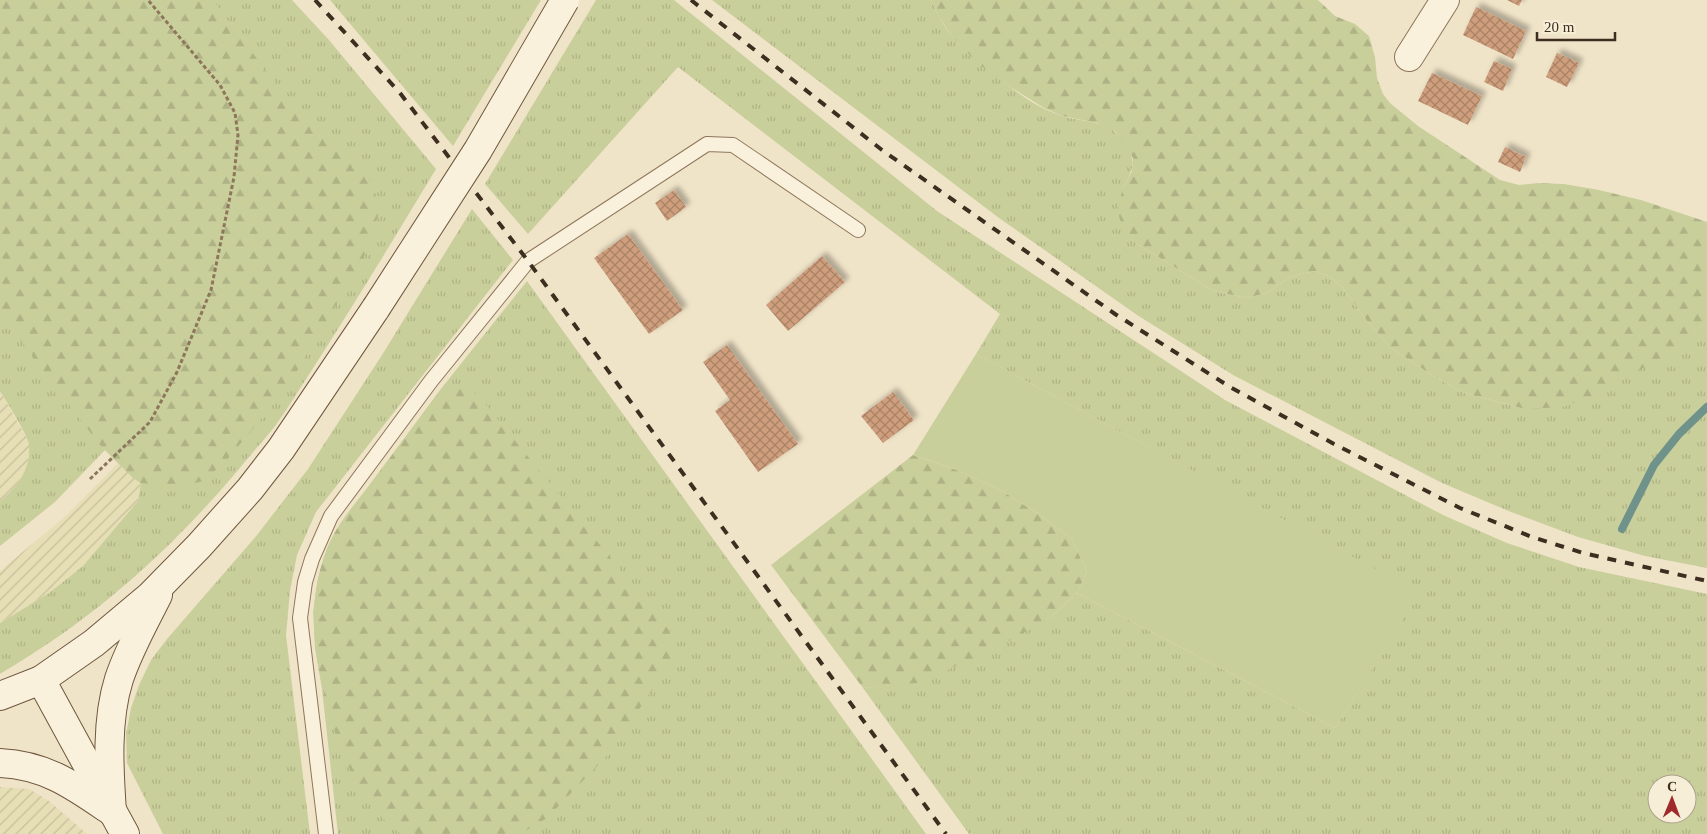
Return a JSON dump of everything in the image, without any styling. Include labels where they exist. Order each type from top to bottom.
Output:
[{"type":"main road","points":[[0,696],[41,680],[94,644],[150,596],[199,546],[250,489],[292,433],[376,308],[478,150],[565,0]]},
{"type":"main road","points":[[1409,58],[1445,0]]},
{"type":"main road","points":[[118,823],[109,781],[111,730],[119,680],[129,652],[167,578]]},
{"type":"main road","points":[[41,680],[118,823]]},
{"type":"main road","points":[[0,763],[18,764],[49,772],[69,783],[118,823]]},
{"type":"lane","points":[[326,834],[300,618],[305,582],[312,559],[331,516],[431,382],[528,261],[707,144],[733,145],[858,230]]},
{"type":"path","points":[[90,479],[150,422],[177,372],[211,290],[234,177],[238,135],[235,113],[220,85],[148,0]]},
{"type":"shaded area","points":[[0,391],[30,444],[27,469],[14,489],[0,501]]},
{"type":"shaded area","points":[[118,463],[141,483],[138,501],[83,566],[49,593],[0,623],[0,571],[68,514]]},
{"type":"shaded area","points":[[0,787],[29,789],[49,801],[87,834],[0,834]]},
{"type":"green space","points":[[0,0],[292,0],[329,40],[436,169],[286,410],[276,425],[239,469],[185,529],[99,607],[35,653],[0,674],[0,623],[49,593],[83,566],[138,501],[141,483],[133,478],[105,450],[55,502],[0,546],[0,501],[22,477],[28,462],[29,445],[17,419],[0,391]]},
{"type":"green space","points":[[0,0],[213,0],[296,111],[363,166],[375,192],[379,213],[364,257],[287,388],[225,462],[203,481],[180,487],[141,483],[133,478],[99,444],[0,313]]},
{"type":"green space","points":[[330,0],[541,0],[453,146]]},
{"type":"green space","points":[[596,0],[674,0],[937,211],[1225,400],[1443,515],[1507,543],[1579,567],[1707,594],[1707,834],[969,834],[863,688],[917,682],[1051,617],[1077,593],[1335,728],[1419,593],[976,354],[1000,314],[678,67],[528,234],[485,184]]},
{"type":"green space","points":[[712,0],[931,0],[954,39],[1015,91],[1038,105],[1062,116],[1105,126],[1116,133],[1128,148],[1133,160],[1130,173],[1122,190],[1136,243],[1213,291],[1247,298],[1266,293],[1292,276],[1315,271],[1331,277],[1342,287],[1368,322],[1391,348],[1464,393],[1525,409],[1669,353],[1707,321],[1707,568],[1645,556],[1578,537],[1511,512],[1442,483],[1233,375],[1137,315],[999,218]]},
{"type":"green space","points":[[931,0],[1318,0],[1335,16],[1355,24],[1369,36],[1375,57],[1377,78],[1383,94],[1390,103],[1418,126],[1500,180],[1519,185],[1538,183],[1564,184],[1599,190],[1641,200],[1707,222],[1707,321],[1670,353],[1597,394],[1563,407],[1525,409],[1464,393],[1391,348],[1368,322],[1342,287],[1331,277],[1315,271],[1292,276],[1266,293],[1247,298],[1213,291],[1136,243],[1123,229],[1118,213],[1122,190],[1132,171],[1133,158],[1115,131],[1097,123],[1062,116],[1044,108],[1007,85],[980,65],[953,38]]},
{"type":"green space","points":[[472,209],[513,260],[316,512],[297,555],[290,591],[286,635],[310,834],[163,834],[127,763],[126,734],[131,708],[151,660],[257,535],[308,469],[382,355]]},
{"type":"green space","points":[[527,281],[926,834],[338,834],[322,689],[315,648],[313,612],[318,579],[327,548],[341,523],[444,385]]},
{"type":"green space","points":[[976,354],[1420,593],[1335,728],[1077,593],[1087,572],[1072,539],[1040,515],[1004,492],[957,470],[913,455]]},
{"type":"green space","points":[[459,384],[478,395],[674,636],[677,658],[660,679],[605,758],[547,818],[520,834],[401,834],[388,823],[367,799],[350,770],[337,739],[321,680],[314,636],[316,592],[320,571],[335,532],[444,385]]},
{"type":"green space","points":[[913,455],[957,470],[1004,492],[1040,515],[1072,539],[1087,572],[1077,593],[1051,617],[995,649],[917,683],[863,688],[771,565]]},
{"type":"building","points":[[1507,0],[1522,0],[1519,6]]},
{"type":"building","points":[[1476,7],[1526,31],[1513,59],[1463,35]]},
{"type":"building","points":[[1557,53],[1579,63],[1567,87],[1546,77]]},
{"type":"building","points":[[1494,61],[1512,69],[1503,91],[1484,82]]},
{"type":"building","points":[[1432,73],[1482,96],[1468,125],[1418,101]]},
{"type":"building","points":[[1505,147],[1526,157],[1520,172],[1498,162]]},
{"type":"building","points":[[674,190],[686,207],[667,221],[655,203]]},
{"type":"building","points":[[628,234],[683,310],[649,334],[594,258]]},
{"type":"building","points":[[822,256],[845,282],[788,331],[766,305]]},
{"type":"building","points":[[727,345],[798,444],[758,472],[715,411],[730,400],[703,362]]},
{"type":"building","points":[[893,392],[914,420],[883,443],[861,416]]},
{"type":"waterway","points":[[1622,529],[1654,465],[1679,434],[1707,407]]},
{"type":"railway","points":[[315,0],[400,93],[528,261],[946,834]]},
{"type":"railway","points":[[691,0],[882,150],[1115,314],[1230,387],[1334,444],[1460,508],[1532,537],[1583,553],[1707,581]]}]
